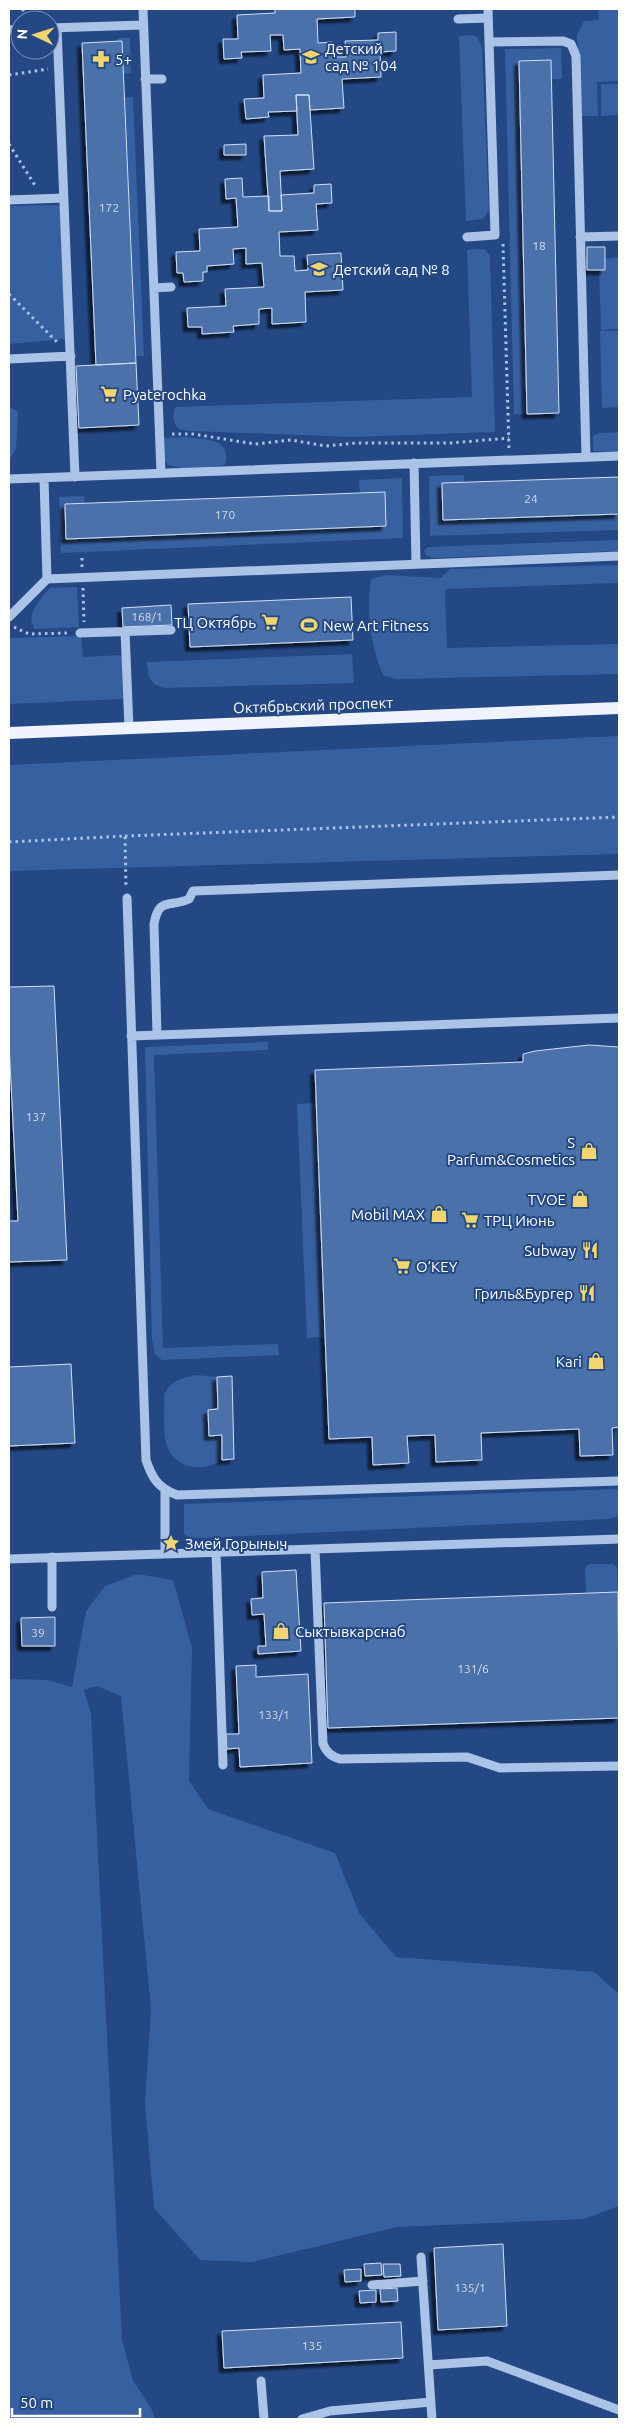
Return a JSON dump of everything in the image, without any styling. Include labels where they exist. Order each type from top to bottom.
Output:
[{"type":"main road","name":"Октябрьский проспект","points":[[9,733],[619,708]]},
{"type":"lane","points":[[143,9],[161,474]]},
{"type":"lane","points":[[458,19],[488,13],[495,235],[467,237]]},
{"type":"lane","points":[[60,28],[143,25]]},
{"type":"lane","points":[[489,42],[563,40],[571,44],[576,56],[586,457]]},
{"type":"lane","points":[[57,60],[75,477]]},
{"type":"lane","points":[[146,79],[162,79]]},
{"type":"lane","points":[[9,200],[64,198]]},
{"type":"lane","points":[[580,237],[619,236]]},
{"type":"lane","points":[[154,288],[171,287]]},
{"type":"lane","points":[[9,359],[71,356]]},
{"type":"lane","points":[[9,479],[619,456]]},
{"type":"lane","points":[[414,463],[416,564]]},
{"type":"lane","points":[[44,478],[47,579]]},
{"type":"lane","points":[[9,618],[47,579],[619,556]]},
{"type":"lane","points":[[82,633],[171,630]]},
{"type":"lane","points":[[125,631],[129,728]]},
{"type":"lane","points":[[157,1035],[154,924],[156,913],[166,903],[184,902],[189,899],[193,890],[619,875]]},
{"type":"lane","points":[[126,898],[146,1460],[152,1478],[164,1491],[176,1495],[619,1481]]},
{"type":"lane","points":[[131,1036],[619,1018]]},
{"type":"lane","points":[[164,1491],[165,1553]]},
{"type":"lane","points":[[9,1558],[619,1539]]},
{"type":"lane","points":[[316,1548],[323,1744],[326,1752],[340,1759],[467,1758],[500,1768],[619,1766]]},
{"type":"lane","points":[[216,1551],[223,1765]]},
{"type":"lane","points":[[52,1557],[52,1607]]},
{"type":"lane","points":[[422,2257],[432,2419]]},
{"type":"lane","points":[[372,2285],[423,2281]]},
{"type":"lane","points":[[429,2365],[487,2361],[619,2410]]},
{"type":"lane","points":[[261,2381],[264,2419]]},
{"type":"lane","points":[[302,2419],[330,2411],[431,2402]]},
{"type":"path","points":[[9,75],[58,68]]},
{"type":"path","points":[[9,144],[42,198]]},
{"type":"path","points":[[494,242],[503,241],[509,460]]},
{"type":"path","points":[[9,294],[71,356]]},
{"type":"path","points":[[160,434],[193,434],[255,444],[291,440],[326,446],[356,443],[450,443],[509,438]]},
{"type":"path","points":[[9,625],[29,634],[82,633],[82,558]]},
{"type":"path","points":[[9,842],[619,817]]},
{"type":"path","points":[[126,836],[126,898]]},
{"type":"shaded area","points":[[598,9],[619,9],[619,81],[597,82],[598,116],[580,116],[577,35],[584,21],[599,20]]},
{"type":"shaded area","points":[[473,35],[478,38],[482,48],[489,210],[483,219],[466,221],[459,36]]},
{"type":"shaded area","points":[[119,38],[130,38],[131,73],[124,74],[122,41],[115,41]]},
{"type":"shaded area","points":[[561,48],[562,79],[551,79],[551,60],[519,61],[527,414],[514,414],[505,49]]},
{"type":"shaded area","points":[[601,84],[619,84],[619,115],[601,116]]},
{"type":"shaded area","points":[[125,97],[133,97],[144,356],[136,356]]},
{"type":"shaded area","points":[[9,206],[60,206],[66,339],[9,344]]},
{"type":"shaded area","points":[[484,249],[490,255],[495,432],[352,437],[191,431],[179,429],[176,426],[173,417],[175,407],[472,397],[467,250]]},
{"type":"shaded area","points":[[619,257],[619,329],[601,330],[599,270],[605,270],[605,259]]},
{"type":"shaded area","points":[[600,331],[619,331],[619,407],[602,408]]},
{"type":"shaded area","points":[[9,406],[18,412],[16,449],[9,461]]},
{"type":"shaded area","points":[[619,432],[619,452],[593,451],[593,436],[599,433]]},
{"type":"shaded area","points":[[187,437],[210,440],[221,445],[225,450],[225,465],[191,470],[168,465],[162,452],[165,438]]},
{"type":"shaded area","points":[[464,475],[464,482],[442,483],[443,520],[619,514],[619,530],[430,536],[429,476]]},
{"type":"shaded area","points":[[402,478],[403,538],[61,553],[59,497],[84,496],[85,503],[65,504],[67,539],[385,526],[384,492],[360,493],[359,480]]},
{"type":"shaded area","points":[[619,540],[619,551],[433,558],[426,555],[424,551],[428,547]]},
{"type":"shaded area","points":[[619,565],[619,583],[445,589],[447,648],[619,644],[619,674],[396,679],[383,675],[375,652],[370,628],[371,579],[386,575],[441,578],[450,569]]},
{"type":"shaded area","points":[[77,587],[79,627],[35,629],[31,618],[35,607],[50,588]]},
{"type":"shaded area","points":[[81,636],[83,657],[119,655],[122,657],[123,699],[9,704],[9,638]]},
{"type":"shaded area","points":[[352,654],[354,683],[164,688],[154,684],[149,677],[147,662]]},
{"type":"shaded area","points":[[619,736],[619,854],[9,871],[9,765]]},
{"type":"shaded area","points":[[268,1042],[268,1050],[154,1055],[163,1348],[278,1344],[279,1355],[162,1360],[155,1354],[152,1340],[145,1047]]},
{"type":"shaded area","points":[[316,1103],[325,1337],[307,1338],[297,1104]]},
{"type":"shaded area","points":[[196,1375],[217,1377],[218,1409],[208,1410],[209,1435],[222,1435],[222,1460],[215,1464],[199,1467],[183,1464],[176,1460],[167,1446],[164,1428],[164,1396],[166,1391],[177,1381]]},
{"type":"shaded area","points":[[619,1489],[619,1516],[608,1519],[202,1538],[191,1538],[184,1534],[184,1504]]},
{"type":"shaded area","points":[[589,1564],[613,1564],[617,1567],[618,1592],[586,1593],[585,1568]]},
{"type":"shaded area","points":[[138,1574],[173,1580],[192,1648],[189,1781],[208,1809],[335,1853],[359,1913],[396,1957],[594,1972],[619,1994],[619,2206],[584,2219],[397,2227],[252,2262],[200,2260],[154,2208],[145,2103],[151,2010],[121,1696],[97,1686],[84,1690],[91,1714],[122,2339],[133,2381],[151,2408],[155,2419],[9,2419],[9,1679],[47,1680],[72,1687],[86,1611],[105,1586]]},
{"type":"building","points":[[275,9],[355,9],[355,17],[317,19],[318,43],[332,42],[333,57],[346,57],[345,41],[378,40],[378,33],[396,32],[396,51],[380,52],[381,77],[342,79],[344,108],[310,110],[309,95],[296,95],[297,111],[268,112],[269,117],[246,119],[244,99],[264,98],[263,75],[301,73],[300,49],[284,50],[283,35],[270,35],[271,51],[241,52],[242,58],[224,59],[223,39],[238,39],[237,15],[275,13]]},
{"type":"building","points":[[122,41],[136,363],[96,365],[82,43]]},
{"type":"building","points":[[551,60],[559,413],[527,414],[519,61]]},
{"type":"building","points":[[296,95],[309,95],[314,169],[280,171],[282,211],[269,211],[264,136],[298,135]]},
{"type":"building","points":[[246,144],[246,155],[224,155],[224,145]]},
{"type":"building","points":[[242,178],[243,197],[269,196],[269,211],[282,211],[281,195],[314,193],[314,185],[331,184],[332,203],[316,204],[318,230],[279,232],[280,256],[294,256],[295,271],[308,270],[307,255],[341,253],[343,290],[305,292],[306,322],[272,324],[272,308],[259,309],[259,324],[233,326],[234,332],[202,334],[202,327],[188,327],[187,308],[226,306],[225,289],[264,287],[262,263],[246,264],[246,248],[233,249],[234,264],[207,266],[207,272],[203,272],[203,281],[184,282],[183,273],[177,273],[176,252],[200,251],[199,229],[238,227],[236,198],[226,199],[225,179]]},
{"type":"building","points":[[587,247],[605,247],[605,270],[587,270]]},
{"type":"building","points":[[136,363],[139,425],[79,428],[76,366]]},
{"type":"building","points":[[619,477],[619,514],[443,520],[442,483]]},
{"type":"building","points":[[385,492],[386,526],[66,539],[65,504]]},
{"type":"building","name":"ТЦ Октябрь","points":[[351,597],[353,640],[190,647],[188,604]]},
{"type":"building","points":[[171,605],[172,625],[123,627],[122,608]]},
{"type":"building","points":[[54,986],[67,1260],[9,1262],[9,1221],[18,1221],[9,1043],[9,987]]},
{"type":"building","name":"ТРЦ Июнь","points":[[589,1045],[619,1047],[619,1427],[612,1428],[613,1455],[580,1456],[579,1429],[481,1433],[482,1460],[436,1462],[435,1435],[407,1436],[409,1463],[373,1465],[372,1437],[329,1439],[315,1070],[523,1062],[523,1054]]},
{"type":"building","points":[[71,1364],[75,1443],[9,1446],[9,1367]]},
{"type":"building","points":[[232,1376],[234,1459],[222,1460],[222,1435],[209,1436],[208,1410],[218,1409],[217,1377]]},
{"type":"building","points":[[296,1570],[301,1651],[258,1654],[258,1646],[266,1646],[264,1614],[252,1615],[251,1599],[263,1598],[262,1572]]},
{"type":"building","points":[[618,1592],[619,1718],[328,1728],[324,1603]]},
{"type":"building","points":[[55,1617],[55,1646],[22,1646],[21,1618]]},
{"type":"building","points":[[256,1665],[256,1677],[308,1674],[312,1763],[240,1767],[239,1748],[227,1749],[226,1734],[239,1734],[236,1666]]},
{"type":"building","points":[[503,2244],[507,2326],[438,2330],[434,2248]]},
{"type":"building","points":[[381,2263],[382,2275],[365,2276],[364,2264]]},
{"type":"building","points":[[383,2264],[400,2264],[401,2276],[384,2277]]},
{"type":"building","points":[[361,2269],[361,2281],[345,2282],[344,2270]]},
{"type":"building","points":[[397,2288],[398,2301],[381,2302],[380,2289]]},
{"type":"building","points":[[376,2290],[376,2302],[360,2303],[359,2291]]},
{"type":"building","points":[[401,2322],[403,2358],[224,2368],[222,2331]]},
{"type":"place","name":"Детский сад № 104","points":[[311,57]]},
{"type":"place","name":"5+","points":[[101,59]]},
{"type":"place","name":"Детский сад № 8","points":[[319,269]]},
{"type":"place","name":"Pyaterochka","points":[[109,394]]},
{"type":"place","name":"ТЦ Октябрь","points":[[270,622]]},
{"type":"place","name":"New Art Fitness","points":[[309,625]]},
{"type":"place","name":"S Parfum&Cosmetics","points":[[589,1151]]},
{"type":"place","name":"TVOE","points":[[580,1199]]},
{"type":"place","name":"Mobil MAX","points":[[439,1214]]},
{"type":"place","name":"ТРЦ Июнь","points":[[470,1220]]},
{"type":"place","name":"Subway","points":[[590,1250]]},
{"type":"place","name":"O’KEY","points":[[402,1266]]},
{"type":"place","name":"Гриль&Бургер","points":[[587,1293]]},
{"type":"place","name":"Kari","points":[[596,1361]]},
{"type":"place","name":"Змей Горыныч","points":[[171,1543]]},
{"type":"place","name":"Сыктывкарснаб","points":[[281,1631]]}]
